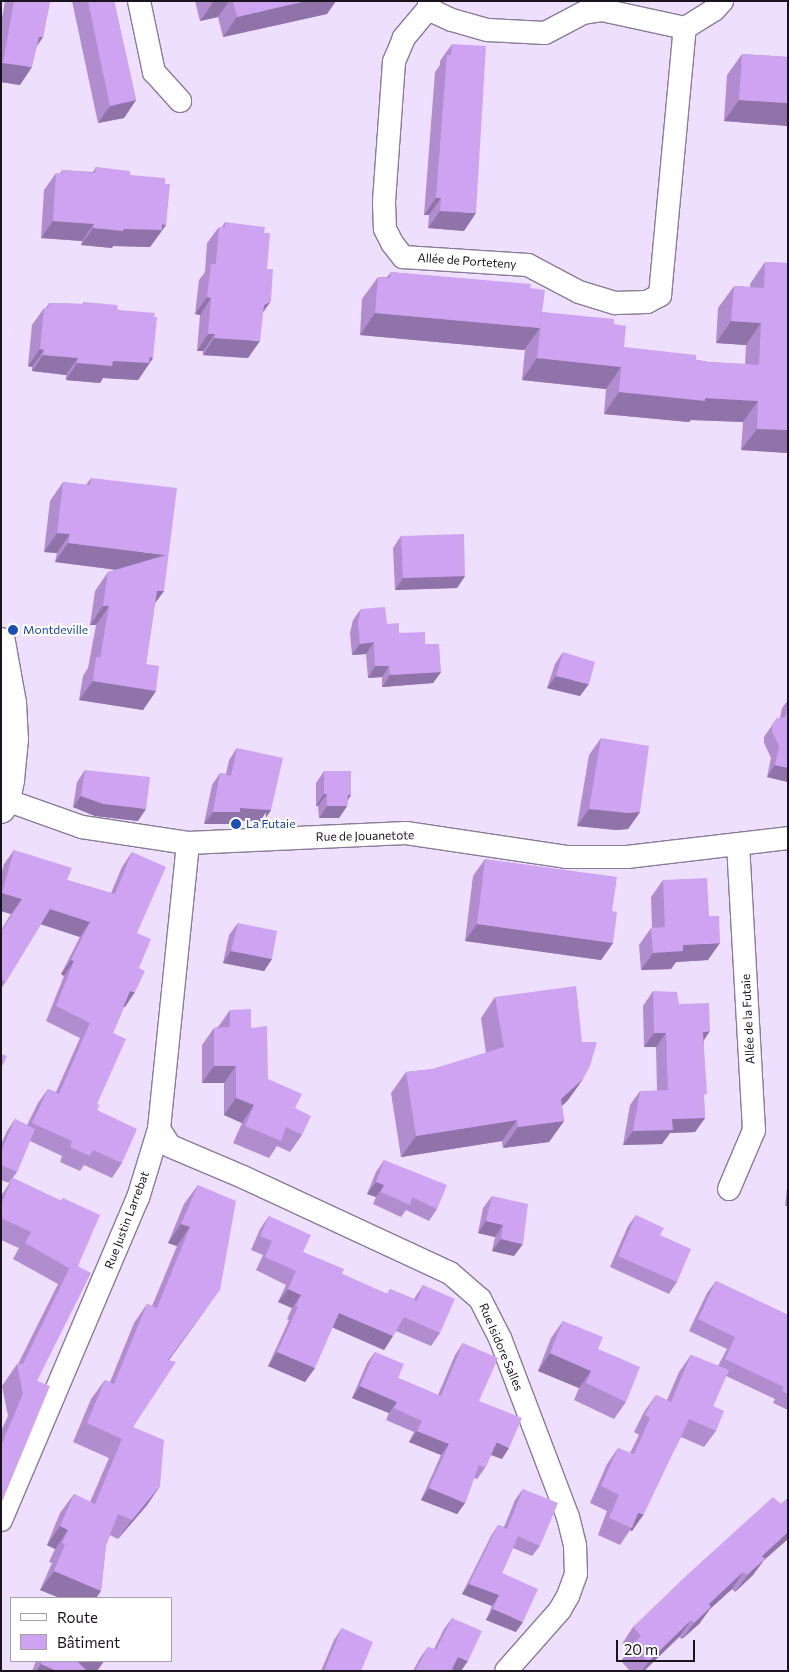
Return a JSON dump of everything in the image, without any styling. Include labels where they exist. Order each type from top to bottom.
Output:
[{"type":"street","points":[[139,1],[154,72],[180,101]]},
{"type":"street","points":[[429,5],[452,20],[497,31],[545,33],[583,13],[602,10],[685,28],[714,10],[722,1]]},
{"type":"street","name":"Allée de Porteteny","points":[[429,5],[404,38],[394,62],[384,202],[385,229],[392,243],[403,257],[528,265],[579,292],[615,303],[647,302],[660,295],[685,28]]},
{"type":"street","points":[[1,642],[12,703],[14,739],[4,805]]},
{"type":"street","name":"Rue de Jouanetote","points":[[4,805],[82,827],[188,843],[406,833],[566,857],[618,857],[788,838]]},
{"type":"street","name":"Rue Justin Larrebat","points":[[1,1520],[138,1198],[158,1130],[188,843]]},
{"type":"street","name":"Allée de la Futaie","points":[[730,1189],[754,1130],[738,844]]},
{"type":"street","name":"Rue Isidore Salles","points":[[158,1130],[170,1146],[238,1174],[450,1273],[480,1298],[507,1356],[568,1517],[575,1546],[576,1574],[568,1596],[560,1610],[506,1671]]},
{"type":"building","points":[[14,1],[50,1],[43,37],[39,37],[32,67],[3,63]]},
{"type":"building","points":[[88,1],[114,1],[136,100],[110,106]]},
{"type":"building","points":[[233,1],[306,1],[237,17]]},
{"type":"building","points":[[452,44],[486,46],[476,213],[440,211],[441,198],[436,198],[447,55],[451,55]]},
{"type":"building","points":[[742,54],[788,57],[788,103],[739,100]]},
{"type":"building","points":[[96,167],[130,171],[130,175],[165,178],[165,184],[170,184],[166,225],[162,224],[162,230],[124,229],[123,231],[93,228],[94,224],[53,221],[56,173],[62,174],[62,170],[95,173]]},
{"type":"building","points":[[225,222],[265,227],[264,233],[270,233],[267,269],[273,269],[271,301],[264,305],[260,341],[214,338],[215,334],[208,334],[211,298],[207,297],[211,264],[216,264],[219,227],[225,227]]},
{"type":"building","points":[[765,262],[788,263],[788,430],[757,429],[758,401],[705,398],[705,401],[619,392],[621,367],[537,358],[542,312],[614,319],[614,324],[626,326],[624,347],[696,355],[696,360],[709,362],[759,365],[761,323],[731,321],[734,286],[764,288]]},
{"type":"building","points":[[391,272],[531,284],[530,288],[545,290],[540,328],[375,313],[378,277],[390,278]]},
{"type":"building","points":[[84,302],[117,305],[118,310],[155,313],[154,317],[157,317],[153,358],[150,357],[149,363],[113,361],[112,366],[77,363],[78,358],[43,355],[44,350],[40,349],[44,308],[48,308],[49,303],[84,304]]},
{"type":"building","points":[[91,478],[177,488],[164,591],[157,591],[146,664],[159,666],[156,691],[93,681],[96,657],[100,658],[109,606],[103,606],[108,572],[166,555],[68,543],[70,534],[57,533],[63,482],[90,485]]},
{"type":"building","points":[[464,534],[465,576],[403,578],[401,536]]},
{"type":"building","points":[[385,607],[387,624],[399,623],[399,633],[425,632],[425,644],[439,644],[441,672],[390,675],[389,666],[375,666],[374,642],[360,644],[358,622],[361,609]]},
{"type":"building","points":[[563,652],[595,662],[589,684],[556,676]]},
{"type":"building","points":[[788,707],[788,768],[775,765],[779,746],[772,731],[772,725],[777,718],[785,717]]},
{"type":"building","points":[[601,738],[649,746],[640,812],[628,813],[589,809]]},
{"type":"building","points":[[237,748],[283,758],[271,810],[240,808],[240,812],[213,812],[220,773],[231,776]]},
{"type":"building","points":[[85,770],[150,777],[146,809],[103,804],[81,796]]},
{"type":"building","points":[[324,771],[351,771],[351,795],[348,795],[347,806],[327,806],[327,794],[324,794]]},
{"type":"building","points":[[14,850],[72,868],[67,880],[115,894],[132,852],[166,867],[137,933],[151,939],[139,968],[145,971],[135,992],[130,991],[113,1033],[126,1039],[97,1104],[100,1105],[97,1110],[137,1129],[122,1163],[93,1150],[90,1156],[70,1147],[72,1141],[32,1123],[48,1089],[59,1094],[90,1023],[56,1006],[74,961],[71,960],[90,922],[50,909],[6,982],[1,979],[1,932],[22,899],[2,893]]},
{"type":"building","points":[[485,859],[617,877],[612,911],[617,912],[613,943],[477,924]]},
{"type":"building","points":[[707,878],[709,916],[719,916],[720,943],[683,945],[683,951],[653,953],[651,928],[665,927],[663,880]]},
{"type":"building","points":[[238,923],[277,931],[272,959],[231,951]]},
{"type":"building","points":[[576,986],[582,1042],[597,1042],[590,1066],[583,1079],[561,1099],[564,1121],[518,1127],[517,1120],[416,1136],[406,1072],[433,1069],[504,1047],[495,997]]},
{"type":"building","points":[[653,991],[677,992],[679,1004],[709,1003],[710,1031],[703,1032],[707,1094],[704,1095],[705,1118],[672,1119],[673,1130],[633,1131],[640,1091],[668,1090],[666,1033],[654,1033]]},
{"type":"building","points":[[251,1009],[251,1028],[267,1026],[268,1079],[302,1094],[295,1108],[311,1116],[302,1135],[286,1127],[281,1141],[245,1126],[254,1105],[236,1098],[236,1066],[214,1066],[214,1028],[230,1027],[230,1010]]},
{"type":"building","points":[[1,1054],[7,1056],[1,1069]]},
{"type":"building","points":[[15,1119],[35,1129],[17,1172],[1,1165],[1,1152]]},
{"type":"building","points":[[384,1160],[447,1185],[437,1209],[412,1197],[410,1205],[381,1192],[384,1185],[376,1182]]},
{"type":"building","points":[[13,1178],[62,1201],[63,1198],[100,1215],[78,1266],[72,1263],[69,1268],[25,1243],[31,1232],[1,1218],[1,1204]]},
{"type":"building","points":[[198,1185],[236,1201],[220,1290],[168,1360],[176,1362],[133,1427],[164,1440],[160,1486],[132,1520],[118,1514],[106,1545],[101,1591],[54,1571],[65,1544],[62,1543],[68,1530],[60,1526],[74,1494],[95,1504],[122,1439],[87,1423],[105,1380],[114,1384],[147,1304],[157,1308],[190,1227],[181,1224]]},
{"type":"building","points":[[492,1196],[528,1204],[523,1244],[501,1239],[503,1225],[486,1221]]},
{"type":"building","points":[[636,1215],[664,1228],[660,1235],[691,1249],[677,1282],[618,1256]]},
{"type":"building","points":[[269,1216],[311,1235],[303,1252],[344,1269],[342,1274],[387,1294],[390,1289],[417,1301],[423,1285],[455,1299],[440,1333],[404,1317],[393,1336],[339,1313],[315,1368],[277,1352],[298,1307],[296,1306],[301,1295],[288,1289],[296,1271],[265,1257],[272,1241],[260,1236]]},
{"type":"building","points":[[72,1263],[91,1273],[37,1381],[50,1386],[1,1504],[1,1446],[23,1394],[17,1364],[23,1364]]},
{"type":"building","points":[[716,1281],[788,1315],[788,1394],[782,1391],[784,1387],[725,1359],[735,1337],[698,1319]]},
{"type":"building","points":[[563,1321],[603,1337],[598,1349],[640,1367],[626,1402],[586,1383],[591,1371],[550,1353]]},
{"type":"building","points":[[463,1343],[498,1358],[479,1401],[522,1418],[509,1448],[497,1442],[485,1468],[479,1465],[465,1503],[429,1488],[449,1444],[417,1431],[422,1421],[394,1408],[397,1402],[360,1386],[375,1352],[404,1364],[398,1378],[441,1396]]},
{"type":"building","points":[[691,1355],[729,1370],[713,1406],[724,1411],[716,1431],[689,1419],[644,1514],[638,1513],[632,1528],[609,1518],[619,1495],[601,1486],[618,1448],[634,1454],[650,1418],[645,1415],[656,1395],[671,1402]]},
{"type":"building","points":[[523,1489],[558,1503],[540,1546],[518,1536],[502,1573],[538,1589],[523,1622],[493,1609],[499,1595],[469,1584],[498,1525],[507,1529]]},
{"type":"building","points":[[773,1497],[781,1504],[788,1498],[788,1532],[762,1556],[765,1559],[747,1575],[743,1572],[709,1604],[711,1607],[694,1623],[691,1620],[648,1662],[633,1644],[641,1636],[633,1627]]},
{"type":"building","points":[[452,1618],[482,1631],[468,1661],[458,1657],[451,1671],[415,1671],[428,1647],[436,1650]]},
{"type":"building","points":[[342,1628],[373,1642],[361,1671],[324,1671]]},
{"type":"building","points":[[42,1662],[78,1662],[87,1671],[57,1671],[41,1664]]},
{"type":"place","name":"Montdeville","points":[[13,630]]},
{"type":"place","name":"La Futaie","points":[[236,824]]}]
